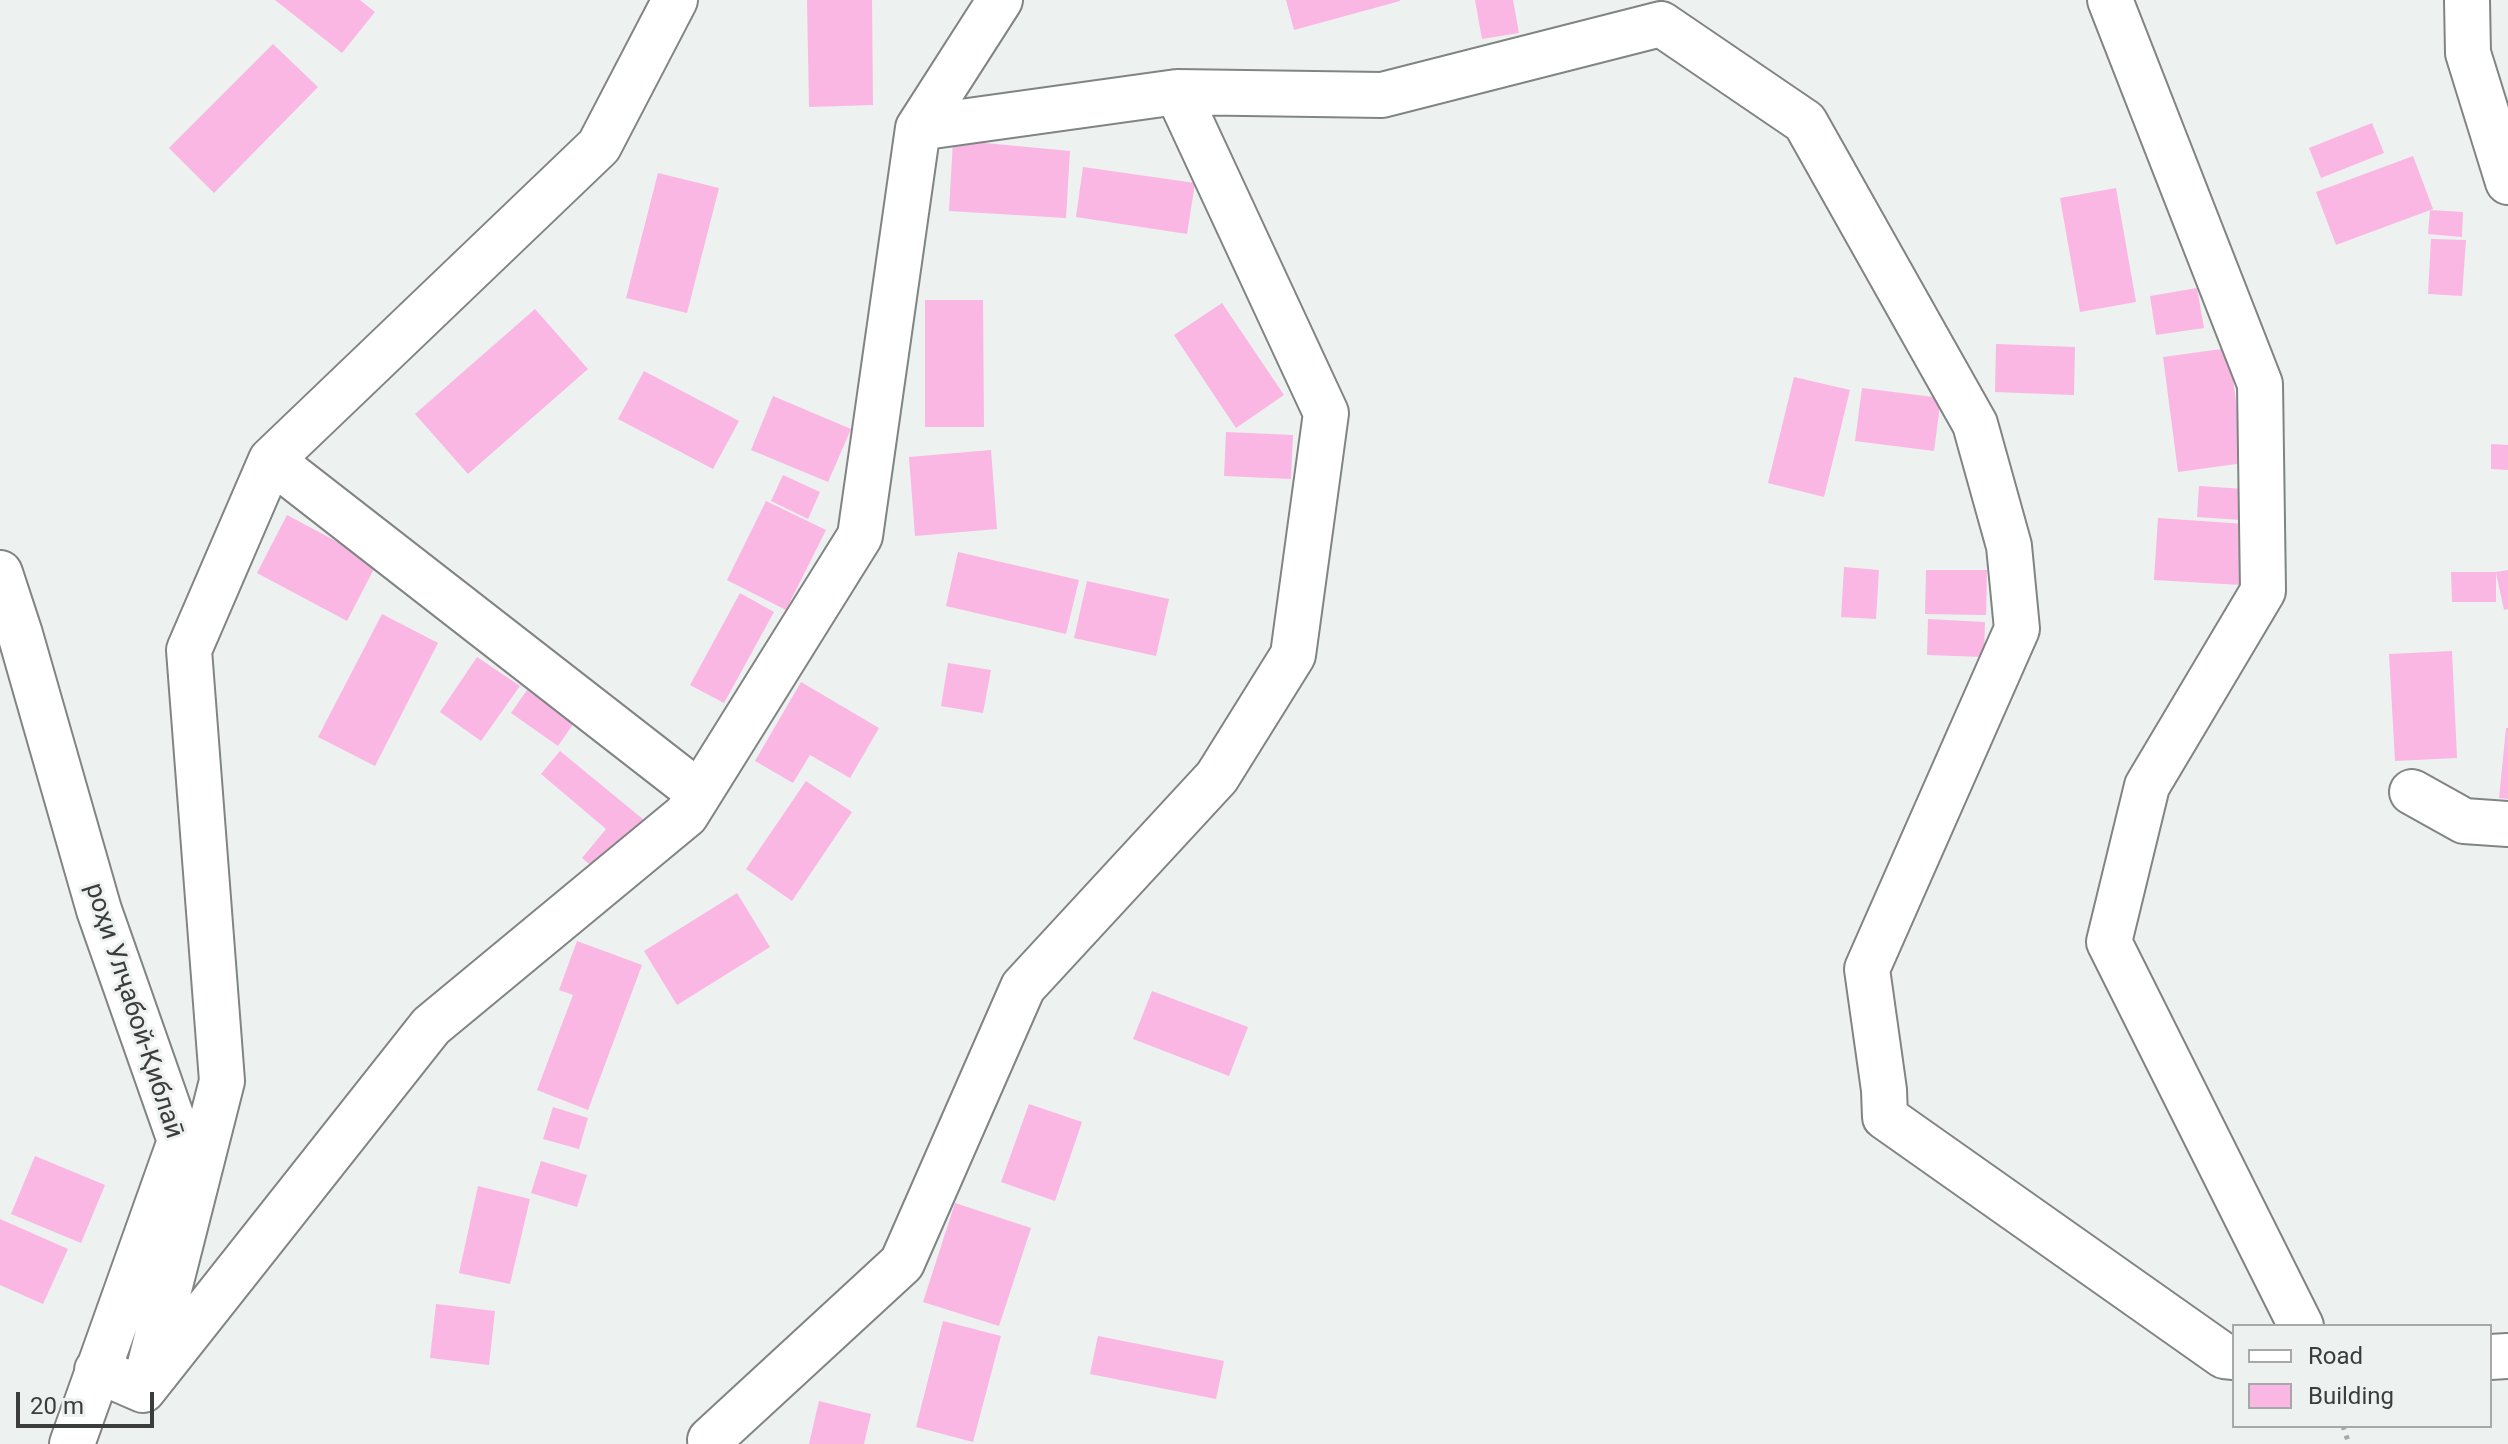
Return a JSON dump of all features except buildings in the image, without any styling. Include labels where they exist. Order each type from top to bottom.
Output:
[{"type":"street","points":[[143,1390],[222,1081],[189,650],[271,460],[599,146],[675,0]]},
{"type":"street","points":[[143,1390],[431,1026],[686,815],[860,536],[918,128],[1000,0]]},
{"type":"street","points":[[1625,0],[1805,122],[1975,424],[2009,546],[2017,629],[1867,969],[1885,1117],[2224,1356],[2232,1357]]},
{"type":"street","points":[[2110,0],[2260,384],[2263,591],[2147,786],[2109,942],[2300,1324]]},
{"type":"street","points":[[2467,0],[2468,53],[2508,182]]},
{"type":"street","points":[[918,128],[1177,92],[1382,95],[1661,24]]},
{"type":"street","points":[[711,1444],[710,1440],[902,1263],[1023,987],[1217,777],[1293,655],[1326,413],[1177,92]]},
{"type":"street","points":[[271,460],[699,793]]},
{"type":"street","name":"роҳи Улҷабой-Қиблаӣ","points":[[0,573],[99,910],[180,1141],[72,1444]]},
{"type":"street","points":[[2412,792],[2464,821],[2508,824]]},
{"type":"street","points":[[97,1370],[143,1390]]}]
